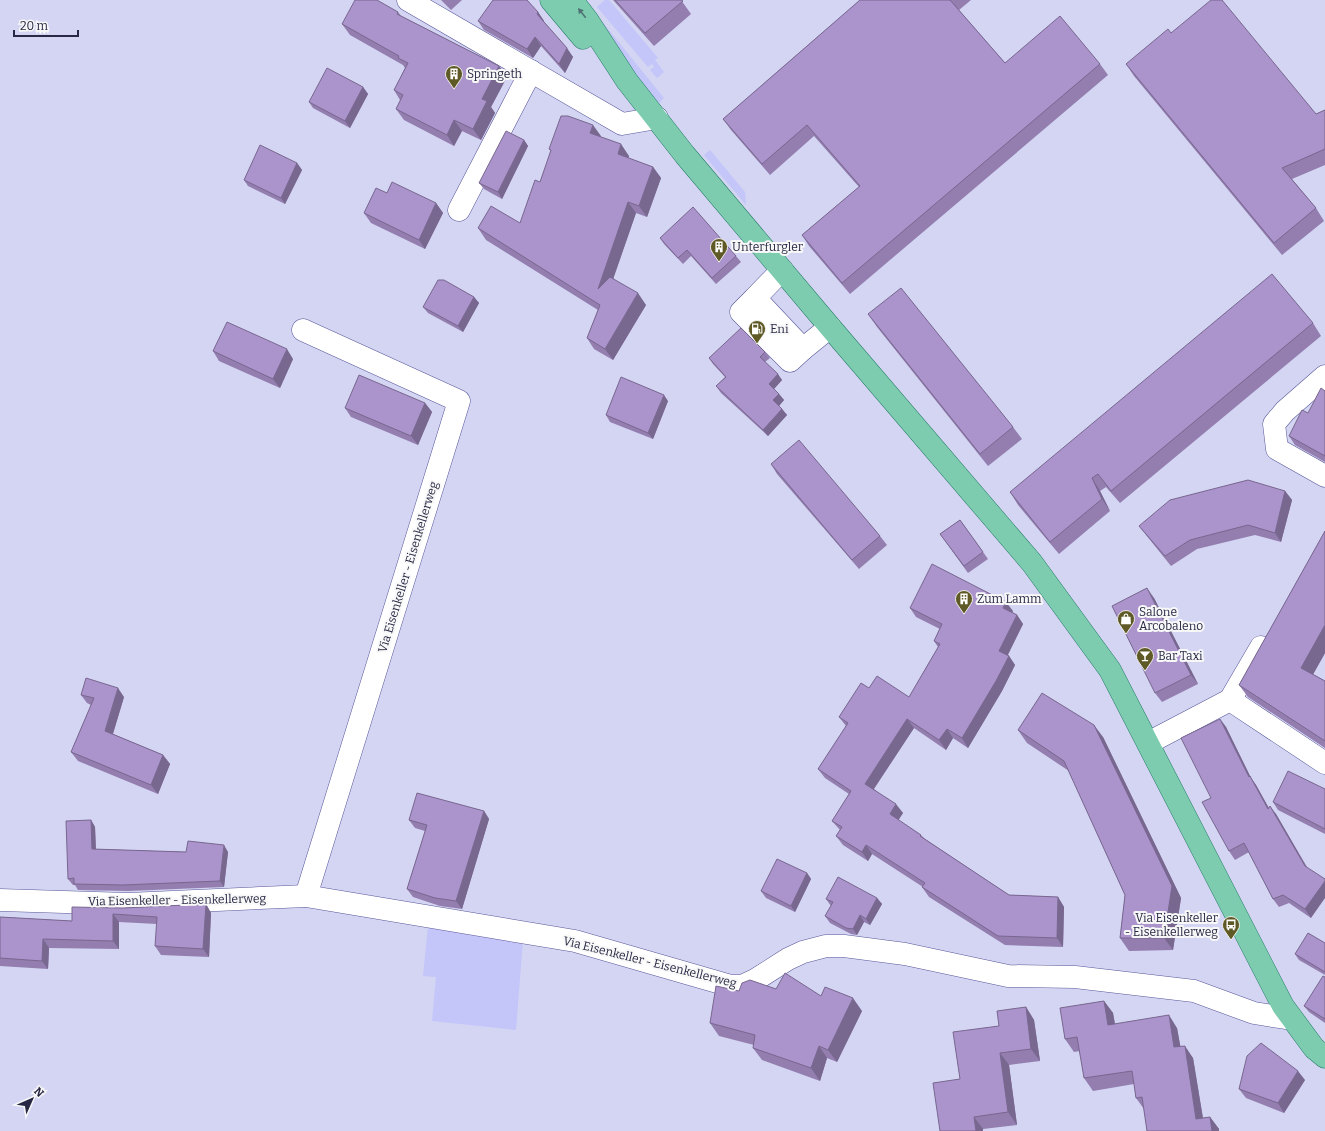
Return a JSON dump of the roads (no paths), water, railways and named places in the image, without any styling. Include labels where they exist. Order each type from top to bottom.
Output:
[{"type":"main road","points":[[551,0],[598,55],[627,81]]},
{"type":"main road","points":[[572,0],[588,21],[627,81],[685,155],[830,327],[1032,562],[1110,670],[1283,1006],[1314,1048],[1325,1057]]},
{"type":"street","points":[[408,0],[622,124],[657,118]]},
{"type":"street","points":[[459,210],[531,71]]},
{"type":"street","points":[[782,270],[755,298],[803,349],[830,327]]},
{"type":"street","name":"Via Eisenkeller - Eisenkellerweg","points":[[303,330],[459,401],[306,896]]},
{"type":"street","points":[[1325,376],[1285,411],[1274,424],[1277,449],[1325,476]]},
{"type":"street","points":[[1148,743],[1230,700],[1270,631]]},
{"type":"street","points":[[1230,700],[1325,763]]},
{"type":"street","name":"Via Eisenkeller - Eisenkellerweg","points":[[0,900],[128,904],[306,896],[575,941],[731,986],[742,986],[755,980],[788,959],[803,952],[826,946],[844,946],[905,954],[1008,976],[1075,977],[1194,991],[1254,1014],[1292,1019]]},
{"type":"place","name":"Springeth","points":[[454,89]]},
{"type":"place","name":"Unterfurgler","points":[[719,262]]},
{"type":"place","name":"Eni","points":[[757,344]]},
{"type":"place","name":"Zum Lamm","points":[[964,614]]},
{"type":"place","name":"Salone Arcobaleno","points":[[1126,634]]},
{"type":"place","name":"Bar Taxi","points":[[1145,671]]},
{"type":"place","name":"Via Eisenkeller - Eisenkellerweg","points":[[1231,940]]}]
